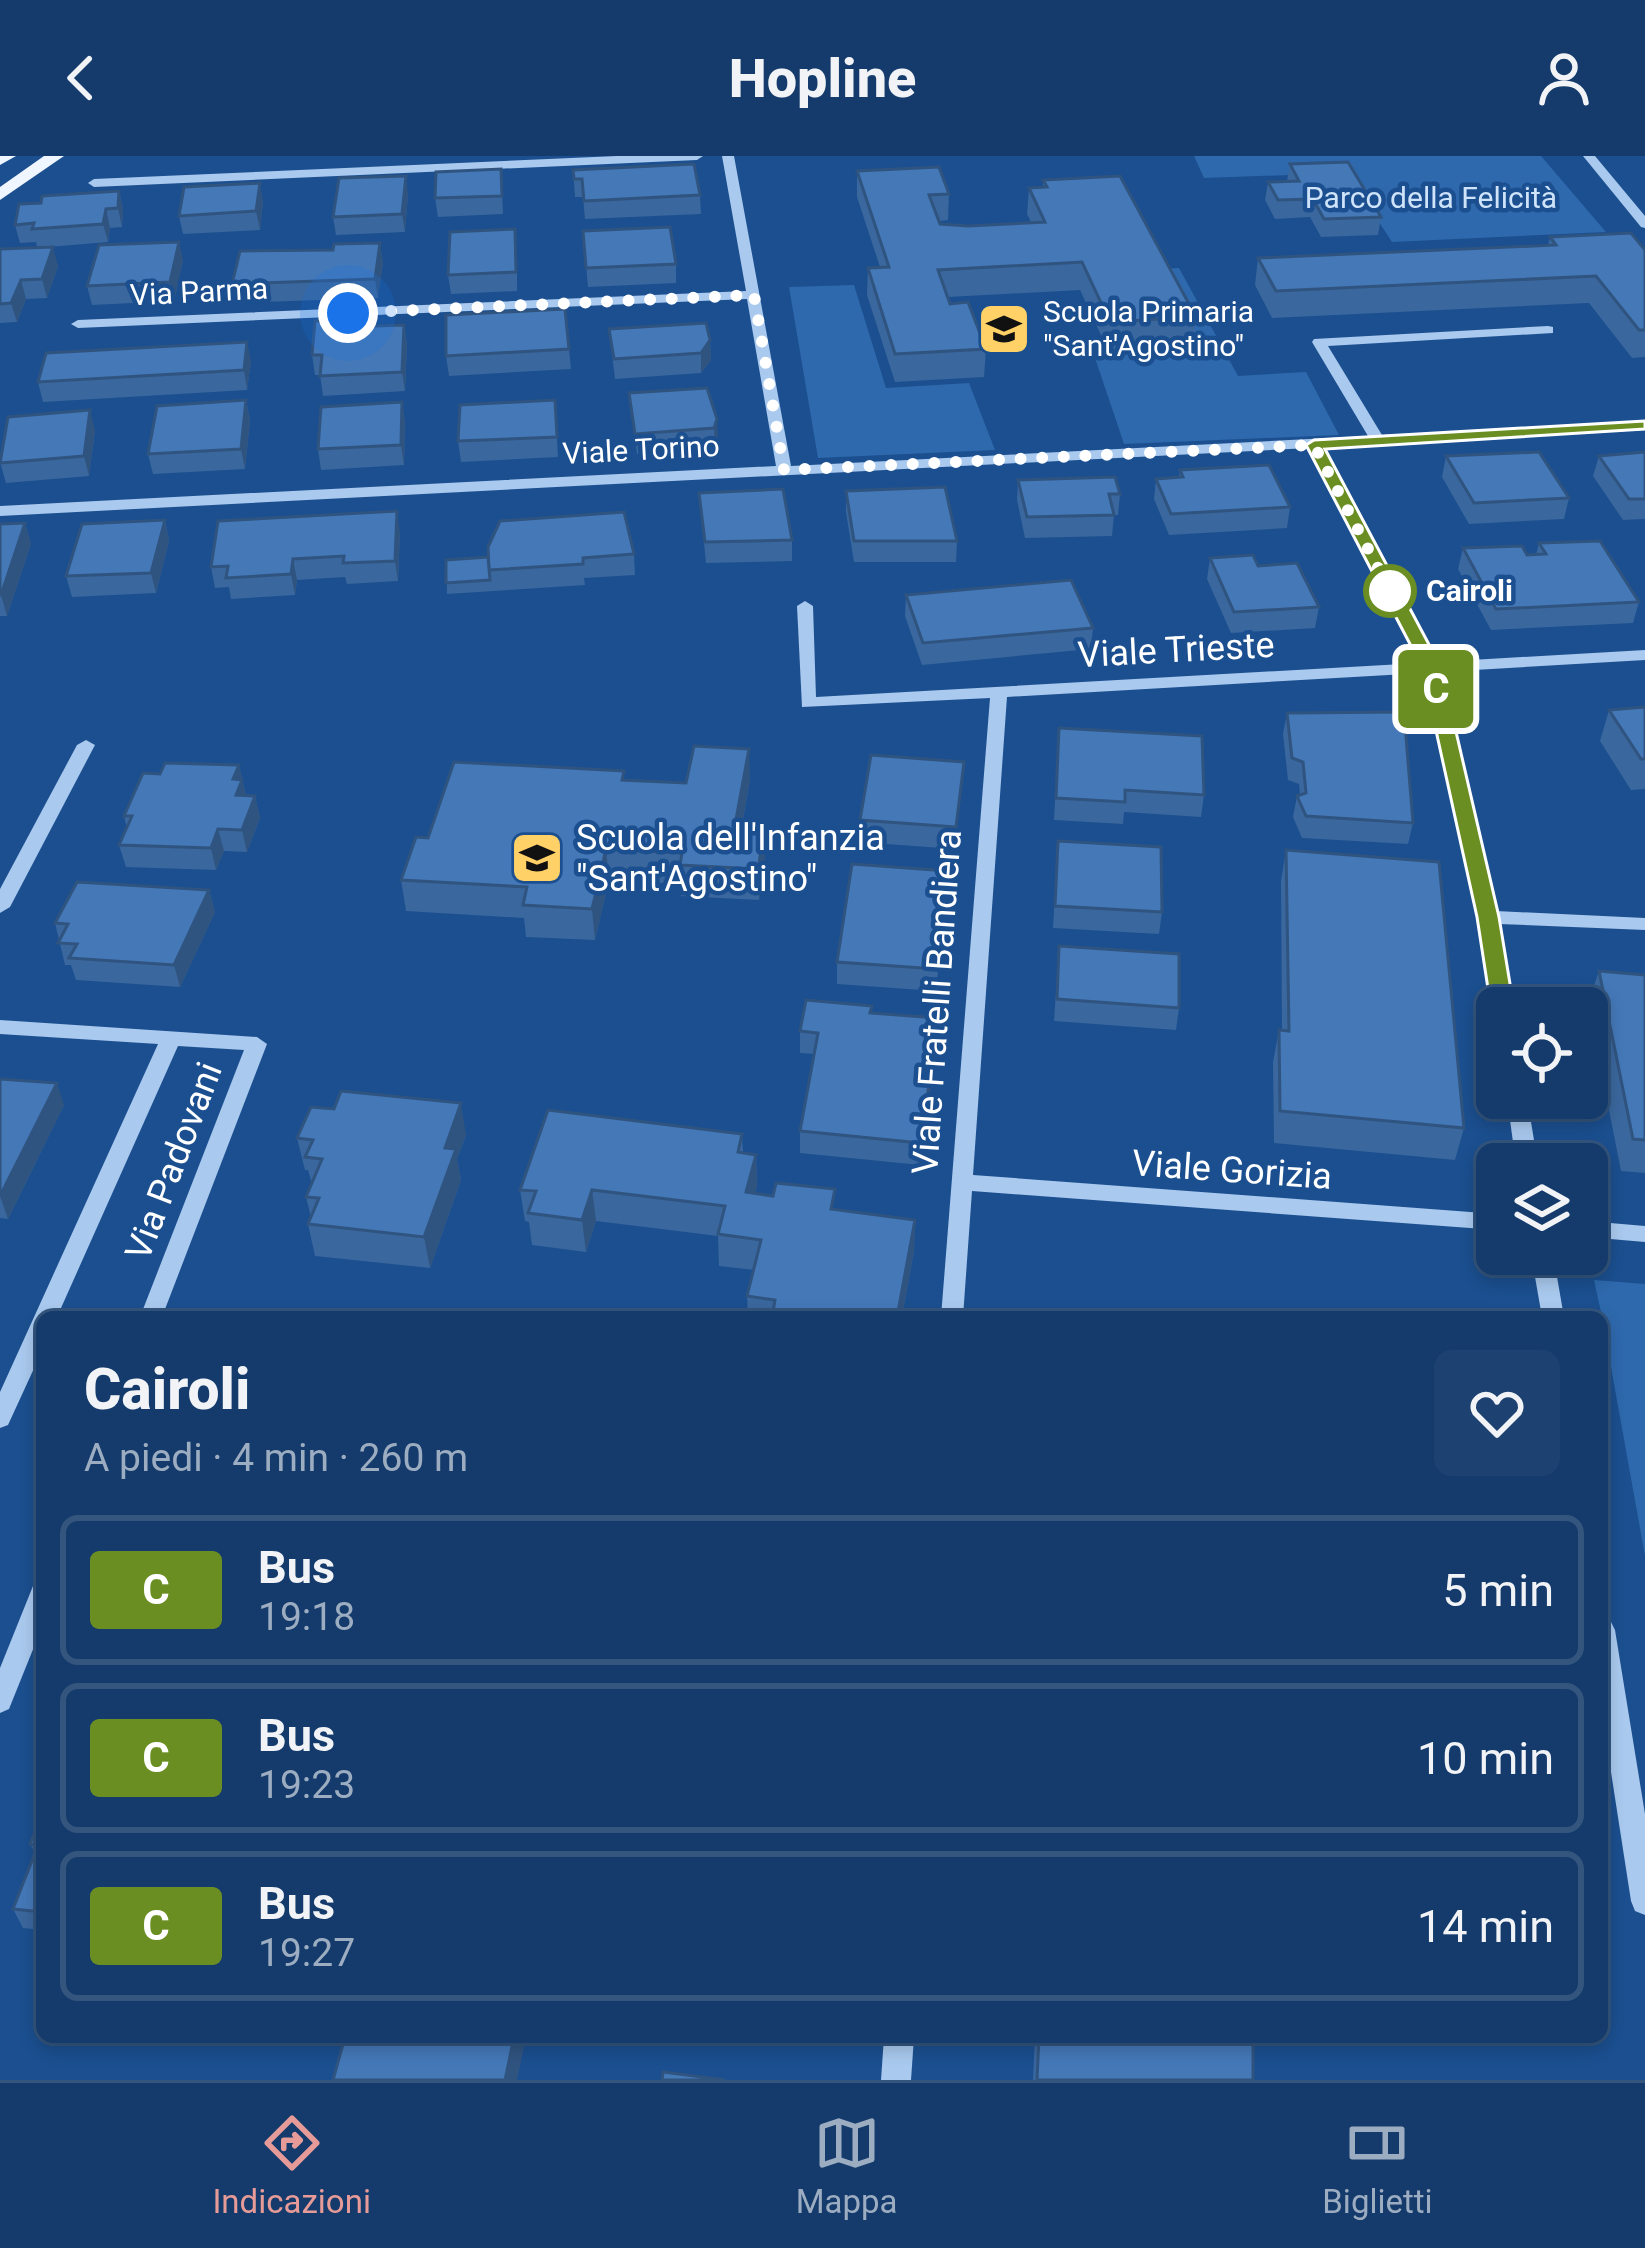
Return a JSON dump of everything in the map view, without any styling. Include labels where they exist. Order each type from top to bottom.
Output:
[{"type":"main road","points":[[0,195],[55,156]]},
{"type":"street","points":[[94,183],[697,156]]},
{"type":"street","points":[[728,156],[784,470]]},
{"type":"street","points":[[1589,156],[1645,224]]},
{"type":"street","name":"Via Parma","points":[[78,325],[754,295]]},
{"type":"street","points":[[1378,441],[1319,341],[1548,330]]},
{"type":"street","name":"Viale Torino","points":[[0,511],[1645,426]]},
{"type":"street","points":[[1314,445],[1431,667],[1488,917],[1499,987]]},
{"type":"street","name":"Viale Trieste","points":[[805,606],[808,703],[1645,655]]},
{"type":"street","name":"Viale Fratelli Bandiera","points":[[952,1311],[999,692]]},
{"type":"street","points":[[0,907],[86,745]]},
{"type":"street","points":[[1488,917],[1645,924]]},
{"type":"street","name":"Via Padovani","points":[[0,1027],[257,1044],[153,1311]]},
{"type":"street","name":"Via Padovani","points":[[49,1311],[171,1039]]},
{"type":"street","name":"Viale Gorizia","points":[[962,1182],[1476,1220]]},
{"type":"street","points":[[1608,1231],[1645,1234]]},
{"type":"street","points":[[1546,1275],[1552,1311]]},
{"type":"street","name":"Via Padovani","points":[[0,1418],[36,1339]]},
{"type":"street","points":[[0,1701],[36,1609]]},
{"type":"street","points":[[1608,1668],[1645,1901]]},
{"type":"street","points":[[896,2080],[899,2043]]},
{"type":"green space","name":"Parco della Felicità","points":[[1194,156],[1541,156],[1606,232],[1392,242],[1347,173],[1204,178]]},
{"type":"green space","points":[[1179,268],[1238,376],[1306,372],[1339,435],[1124,444],[1094,355],[1198,347],[1157,269]]},
{"type":"green space","points":[[854,285],[886,388],[969,383],[995,450],[818,458],[789,287]]},
{"type":"green space","points":[[1594,1280],[1645,1284],[1645,1556],[1608,1350],[1608,1311],[1601,1311]]},
{"type":"building","points":[[1348,162],[1381,217],[1324,219],[1313,199],[1278,200],[1268,182],[1299,181],[1290,164]]},
{"type":"building","points":[[694,164],[700,195],[584,201],[582,179],[574,179],[573,170]]},
{"type":"building","points":[[939,167],[949,194],[929,195],[940,224],[968,226],[1045,222],[1029,188],[1047,187],[1043,180],[1120,176],[1196,317],[1110,322],[1082,262],[938,270],[950,304],[968,302],[986,349],[895,354],[868,268],[889,267],[857,171]]},
{"type":"building","points":[[501,169],[502,196],[435,198],[436,172]]},
{"type":"building","points":[[406,176],[402,214],[333,217],[339,178]]},
{"type":"building","points":[[260,183],[256,211],[179,216],[184,187]]},
{"type":"building","points":[[119,191],[118,208],[106,209],[103,224],[32,229],[34,223],[15,225],[19,204],[41,203],[42,196]]},
{"type":"building","points":[[670,227],[676,264],[586,268],[583,231]]},
{"type":"building","points":[[515,229],[516,272],[448,275],[450,232]]},
{"type":"building","points":[[1631,233],[1645,250],[1645,330],[1639,330],[1596,276],[1276,291],[1258,258],[1556,245],[1550,237]]},
{"type":"building","points":[[179,242],[170,282],[87,286],[99,245]]},
{"type":"building","points":[[380,243],[375,279],[232,284],[240,251],[333,250],[334,244]]},
{"type":"building","points":[[53,247],[42,279],[21,280],[11,303],[0,304],[0,249]]},
{"type":"building","points":[[565,309],[569,349],[446,356],[446,315]]},
{"type":"building","points":[[374,318],[374,326],[404,325],[402,372],[320,376],[322,355],[312,355],[315,321]]},
{"type":"building","points":[[706,323],[710,340],[701,353],[614,359],[609,329]]},
{"type":"building","points":[[247,342],[244,370],[38,382],[46,353]]},
{"type":"building","points":[[707,388],[717,419],[714,428],[635,434],[629,393]]},
{"type":"building","points":[[246,400],[241,449],[148,454],[157,406]]},
{"type":"building","points":[[555,400],[557,437],[458,441],[460,405]]},
{"type":"building","points":[[402,402],[401,445],[318,449],[321,407]]},
{"type":"building","points":[[90,410],[84,456],[0,463],[8,417]]},
{"type":"building","points":[[1539,452],[1569,498],[1474,503],[1446,456]]},
{"type":"building","points":[[1645,452],[1645,499],[1629,499],[1599,456]]},
{"type":"building","points":[[1269,465],[1290,507],[1171,514],[1156,479],[1183,477],[1180,470]]},
{"type":"building","points":[[1115,477],[1120,494],[1109,494],[1114,515],[1027,517],[1018,480]]},
{"type":"building","points":[[945,487],[957,541],[854,541],[846,491]]},
{"type":"building","points":[[783,489],[792,540],[705,542],[699,493]]},
{"type":"building","points":[[397,511],[395,561],[343,563],[344,556],[293,559],[291,574],[226,578],[228,566],[211,567],[218,521]]},
{"type":"building","points":[[624,512],[634,554],[583,558],[583,564],[489,570],[488,547],[500,521]]},
{"type":"building","points":[[165,520],[151,573],[66,576],[82,524]]},
{"type":"building","points":[[25,523],[1,595],[0,595],[0,524]]},
{"type":"building","points":[[1600,541],[1639,602],[1496,609],[1463,548],[1522,546],[1527,555],[1546,554],[1539,543]]},
{"type":"building","points":[[1253,555],[1258,566],[1297,563],[1319,607],[1234,612],[1210,558]]},
{"type":"building","points":[[488,557],[490,580],[446,583],[446,560]]},
{"type":"building","points":[[1071,580],[1093,628],[923,643],[906,595]]},
{"type":"building","points":[[1645,707],[1645,759],[1641,759],[1609,710]]},
{"type":"building","points":[[1404,712],[1413,823],[1306,816],[1297,796],[1306,793],[1303,762],[1292,758],[1287,713]]},
{"type":"building","points":[[1059,728],[1202,736],[1204,795],[1125,790],[1125,802],[1056,798]]},
{"type":"building","points":[[694,746],[749,749],[734,830],[764,832],[758,869],[680,865],[682,853],[606,849],[592,909],[523,905],[527,887],[401,880],[416,837],[428,838],[454,762],[624,771],[622,780],[686,783]]},
{"type":"building","points":[[871,755],[964,762],[956,827],[860,820]]},
{"type":"building","points":[[165,763],[239,765],[233,779],[242,780],[236,795],[255,796],[242,830],[218,829],[211,848],[119,845],[132,816],[124,816],[143,773],[160,774]]},
{"type":"building","points":[[1058,841],[1161,847],[1162,912],[1055,906]]},
{"type":"building","points":[[1286,850],[1439,862],[1464,1128],[1280,1111],[1279,1030],[1289,1031]]},
{"type":"building","points":[[852,864],[948,871],[937,969],[837,962]]},
{"type":"building","points":[[77,882],[209,890],[174,965],[69,958],[77,944],[58,943],[68,924],[55,923]]},
{"type":"building","points":[[1059,946],[1179,954],[1179,1008],[1057,999]]},
{"type":"building","points":[[1599,971],[1645,975],[1645,1140],[1633,1139],[1608,1015],[1608,987],[1602,987]]},
{"type":"building","points":[[806,1000],[872,1006],[870,1013],[938,1018],[921,1143],[800,1131],[818,1033],[800,1031]]},
{"type":"building","points":[[0,1079],[57,1083],[0,1196]]},
{"type":"building","points":[[341,1091],[461,1103],[445,1148],[456,1149],[424,1237],[308,1224],[319,1198],[306,1197],[322,1159],[305,1157],[313,1140],[297,1138],[311,1107],[334,1109]]},
{"type":"building","points":[[548,1110],[742,1134],[738,1152],[756,1155],[746,1192],[773,1196],[776,1183],[835,1189],[831,1209],[915,1220],[898,1311],[773,1311],[775,1300],[747,1296],[761,1240],[718,1234],[725,1206],[592,1190],[582,1220],[528,1213],[536,1191],[520,1190]]},
{"type":"building","points":[[35,1853],[36,1853],[36,1911],[13,1909]]},
{"type":"building","points":[[343,2043],[513,2043],[505,2080],[333,2080]]},
{"type":"building","points":[[1039,2043],[1253,2043],[1253,2080],[1037,2080]]},
{"type":"building","points":[[663,2072],[725,2080],[662,2080]]},
{"type":"bus line","name":"C","points":[[1500,987],[1431,667],[1314,445],[1645,426]]},
{"type":"place","name":"Scuola Primaria \"Sant'Agostino\"","points":[[1004,329]]},
{"type":"place","name":"Cairoli","points":[[1390,591]]},
{"type":"place","name":"Scuola dell'Infanzia \"Sant'Agostino\"","points":[[537,858]]},
{"type":"route","points":[[348,313],[754,295],[784,470],[1314,445],[1390,591]]}]
